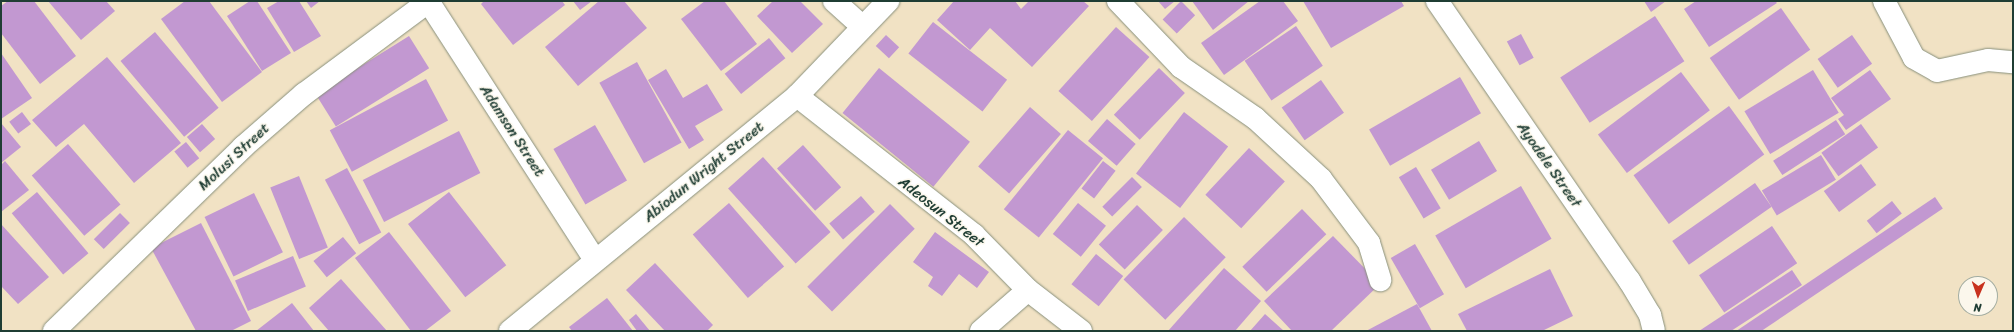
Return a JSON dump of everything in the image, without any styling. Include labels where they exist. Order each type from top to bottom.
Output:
[{"type":"street","name":"Adamson Street","points":[[428,1],[595,260]]},
{"type":"street","name":"Molusi Street","points":[[54,331],[243,147],[304,94],[428,1]]},
{"type":"street","points":[[834,1],[862,26]]},
{"type":"street","name":"Abiodun Wright Street","points":[[510,331],[797,96],[862,26],[888,1]]},
{"type":"street","points":[[1118,1],[1181,67],[1255,118],[1321,179],[1369,243],[1380,280]]},
{"type":"street","name":"Ayodele Street","points":[[1437,1],[1629,280],[1650,315],[1654,331]]},
{"type":"street","points":[[1884,1],[1914,58],[1937,71],[1988,60],[2013,62]]},
{"type":"street","name":"Adeosun Street","points":[[797,96],[974,235],[1028,290],[1081,331]]},
{"type":"street","points":[[981,331],[1028,290]]},
{"type":"building","points":[[8,1],[34,1],[76,56],[40,84],[1,33],[1,6]]},
{"type":"building","points":[[48,1],[106,1],[115,11],[81,40]]},
{"type":"building","points":[[185,1],[209,1],[262,72],[222,102],[161,19]]},
{"type":"building","points":[[250,1],[257,1],[291,53],[262,71],[227,16]]},
{"type":"building","points":[[279,1],[299,1],[321,36],[294,52],[267,8]]},
{"type":"building","points":[[306,1],[320,1],[311,8]]},
{"type":"building","points":[[484,1],[562,1],[565,5],[513,45],[481,4]]},
{"type":"building","points":[[573,1],[592,1],[580,10]]},
{"type":"building","points":[[599,1],[624,1],[647,28],[578,86],[545,47]]},
{"type":"building","points":[[705,1],[724,1],[757,44],[721,71],[681,19]]},
{"type":"building","points":[[773,1],[800,1],[823,24],[792,53],[757,16]]},
{"type":"building","points":[[954,1],[1015,1],[1021,9],[1029,1],[1083,1],[1089,6],[1032,67],[990,28],[970,50],[937,20]]},
{"type":"building","points":[[1158,1],[1175,1],[1165,9]]},
{"type":"building","points":[[1181,1],[1195,15],[1177,34],[1163,19]]},
{"type":"building","points":[[1192,1],[1249,1],[1213,30]]},
{"type":"building","points":[[1260,1],[1283,1],[1298,21],[1224,75],[1201,43]]},
{"type":"building","points":[[1303,1],[1401,1],[1404,6],[1331,48]]},
{"type":"building","points":[[1644,1],[1666,1],[1651,12]]},
{"type":"building","points":[[1696,1],[1775,1],[1777,3],[1709,47],[1684,9]]},
{"type":"building","points":[[1781,8],[1810,50],[1739,100],[1710,58]]},
{"type":"building","points":[[1655,16],[1684,61],[1590,123],[1560,78]]},
{"type":"building","points":[[933,22],[1007,80],[982,111],[908,54]]},
{"type":"building","points":[[1296,26],[1323,66],[1271,100],[1245,61]]},
{"type":"building","points":[[1116,27],[1149,57],[1092,121],[1058,91]]},
{"type":"building","points":[[155,32],[219,108],[184,137],[121,61]]},
{"type":"building","points":[[1521,34],[1534,58],[1520,65],[1507,42]]},
{"type":"building","points":[[886,35],[899,47],[889,58],[876,46]]},
{"type":"building","points":[[1852,35],[1872,64],[1838,88],[1818,59]]},
{"type":"building","points":[[409,36],[429,68],[336,127],[316,94]]},
{"type":"building","points":[[769,38],[785,58],[741,94],[725,74]]},
{"type":"building","points":[[1,53],[32,98],[1,119]]},
{"type":"building","points":[[107,57],[181,143],[134,183],[84,124],[56,147],[32,120]]},
{"type":"building","points":[[637,62],[682,142],[644,163],[599,83]]},
{"type":"building","points":[[879,68],[970,142],[933,187],[842,113]]},
{"type":"building","points":[[1159,68],[1185,93],[1140,140],[1114,115]]},
{"type":"building","points":[[666,69],[683,98],[707,84],[723,110],[695,126],[704,140],[689,149],[648,80]]},
{"type":"building","points":[[1813,70],[1839,113],[1770,154],[1744,111]]},
{"type":"building","points":[[1870,70],[1891,99],[1846,130],[1838,119],[1844,115],[1831,98]]},
{"type":"building","points":[[1681,72],[1710,110],[1627,173],[1598,135]]},
{"type":"building","points":[[1460,77],[1481,113],[1390,166],[1369,130]]},
{"type":"building","points":[[426,79],[448,120],[352,172],[330,130]]},
{"type":"building","points":[[1321,80],[1344,113],[1305,140],[1282,108]]},
{"type":"building","points":[[1729,106],[1764,155],[1669,224],[1634,175]]},
{"type":"building","points":[[1030,107],[1061,134],[1009,194],[978,167]]},
{"type":"building","points":[[22,112],[31,124],[18,134],[9,122]]},
{"type":"building","points":[[1184,112],[1228,146],[1180,208],[1136,173]]},
{"type":"building","points":[[1107,119],[1136,144],[1117,166],[1088,141]]},
{"type":"building","points":[[1836,120],[1845,134],[1782,175],[1773,161]]},
{"type":"building","points":[[1,123],[21,147],[1,163]]},
{"type":"building","points":[[202,124],[215,139],[200,152],[187,137]]},
{"type":"building","points":[[1861,124],[1878,147],[1838,176],[1821,153]]},
{"type":"building","points":[[595,125],[627,180],[585,204],[553,149]]},
{"type":"building","points":[[1068,130],[1103,158],[1039,238],[1004,209]]},
{"type":"building","points":[[459,131],[480,173],[384,222],[363,180]]},
{"type":"building","points":[[1479,141],[1497,171],[1449,200],[1431,170]]},
{"type":"building","points":[[186,142],[199,158],[188,168],[174,151]]},
{"type":"building","points":[[68,144],[120,204],[84,236],[32,175]]},
{"type":"building","points":[[803,145],[841,187],[815,211],[777,168]]},
{"type":"building","points":[[1249,148],[1285,181],[1241,228],[1205,195]]},
{"type":"building","points":[[1821,155],[1836,180],[1777,215],[1762,191]]},
{"type":"building","points":[[763,157],[831,232],[796,264],[728,188]]},
{"type":"building","points":[[5,161],[29,190],[1,212],[1,165]]},
{"type":"building","points":[[1103,161],[1116,171],[1094,198],[1081,189]]},
{"type":"building","points":[[1861,164],[1876,185],[1839,212],[1824,191]]},
{"type":"building","points":[[1416,167],[1441,208],[1424,218],[1399,177]]},
{"type":"building","points":[[347,168],[381,232],[359,244],[325,180]]},
{"type":"building","points":[[299,176],[328,247],[299,259],[270,188]]},
{"type":"building","points":[[1132,177],[1142,187],[1112,217],[1102,207]]},
{"type":"building","points":[[1755,183],[1772,207],[1689,265],[1672,241]]},
{"type":"building","points":[[1521,186],[1552,239],[1466,288],[1435,236]]},
{"type":"building","points":[[37,192],[88,253],[63,274],[12,213]]},
{"type":"building","points":[[449,192],[506,265],[465,297],[408,224]]},
{"type":"building","points":[[254,193],[283,252],[233,276],[205,217]]},
{"type":"building","points":[[861,196],[875,212],[843,239],[829,224]]},
{"type":"building","points":[[1935,197],[1943,209],[1761,331],[1738,330]]},
{"type":"building","points":[[1892,201],[1902,214],[1877,233],[1867,221]]},
{"type":"building","points":[[729,203],[784,266],[748,298],[693,234]]},
{"type":"building","points":[[1078,203],[1106,226],[1081,257],[1053,234]]},
{"type":"building","points":[[890,204],[915,229],[832,311],[807,287]]},
{"type":"building","points":[[1137,205],[1163,230],[1125,270],[1099,245]]},
{"type":"building","points":[[1302,209],[1326,234],[1267,292],[1242,267]]},
{"type":"building","points":[[120,213],[130,223],[104,249],[94,239]]},
{"type":"building","points":[[1184,217],[1226,257],[1165,320],[1124,280]]},
{"type":"building","points":[[201,223],[251,321],[231,331],[196,331],[151,248]]},
{"type":"building","points":[[1,224],[49,277],[18,304],[1,286]]},
{"type":"building","points":[[1772,226],[1797,263],[1724,313],[1699,275]]},
{"type":"building","points":[[389,232],[451,311],[425,331],[411,331],[355,258]]},
{"type":"building","points":[[935,232],[989,272],[977,288],[959,274],[942,296],[928,286],[933,277],[913,262]]},
{"type":"building","points":[[1333,236],[1380,284],[1331,331],[1292,331],[1264,301]]},
{"type":"building","points":[[343,237],[356,253],[327,277],[313,261]]},
{"type":"building","points":[[1415,244],[1444,294],[1420,308],[1391,258]]},
{"type":"building","points":[[1096,254],[1123,276],[1099,306],[1071,284]]},
{"type":"building","points":[[293,256],[306,286],[248,311],[235,281]]},
{"type":"building","points":[[655,263],[713,325],[707,331],[665,331],[626,290]]},
{"type":"building","points":[[1224,268],[1261,301],[1235,331],[1168,331]]},
{"type":"building","points":[[1550,269],[1573,316],[1542,331],[1467,331],[1458,314]]},
{"type":"building","points":[[1792,270],[1802,285],[1731,331],[1699,331]]},
{"type":"building","points":[[341,279],[387,331],[329,331],[309,308]]},
{"type":"building","points":[[607,298],[633,331],[572,331],[569,327]]},
{"type":"building","points":[[292,303],[314,331],[256,331]]},
{"type":"building","points":[[1417,304],[1432,331],[1366,331]]},
{"type":"building","points":[[636,314],[650,331],[637,331],[629,320]]},
{"type":"building","points":[[1265,314],[1284,331],[1250,331]]}]
